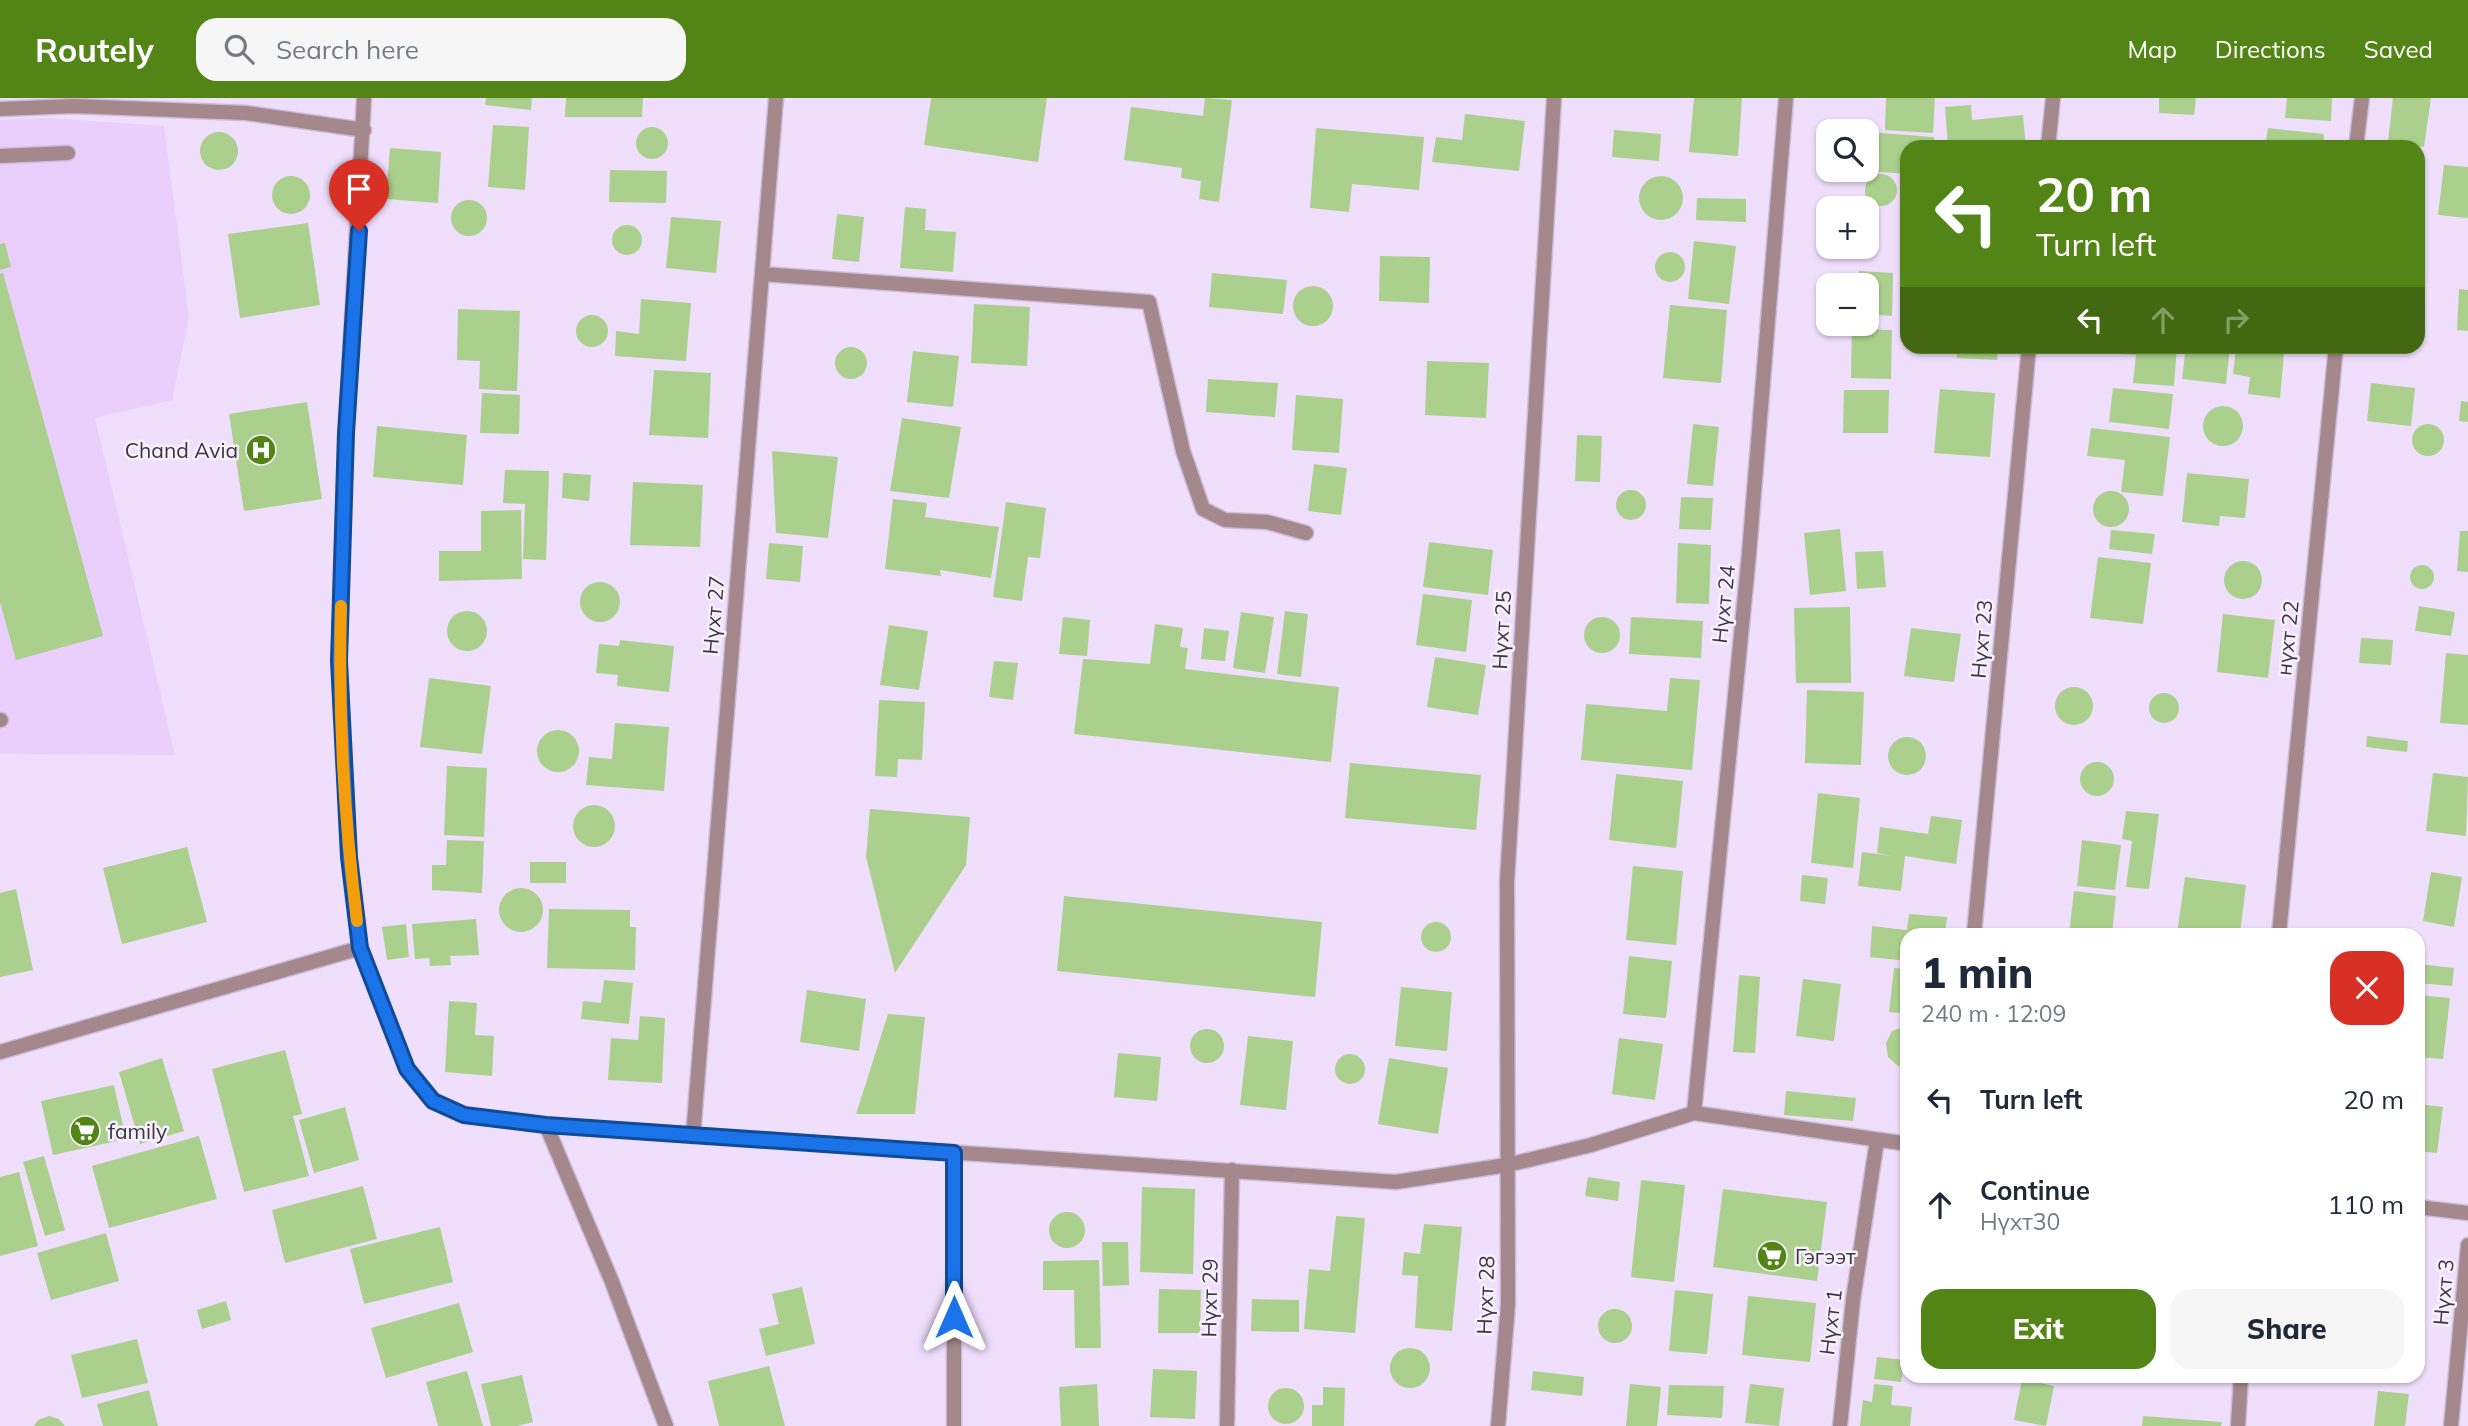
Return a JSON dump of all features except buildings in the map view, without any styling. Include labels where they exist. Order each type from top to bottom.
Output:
[{"type":"street","points":[[364,98],[346,433],[339,661],[349,857],[360,948],[407,1069],[433,1101],[464,1115],[546,1125],[1395,1182],[1507,1165],[1591,1145],[1694,1113],[1900,1143]]},
{"type":"street","name":"Нүхт 27","points":[[693,1136],[776,98]]},
{"type":"street","name":"Нүхт 25","points":[[1507,1165],[1507,881],[1554,98]]},
{"type":"street","name":"Нүхт 24","points":[[1694,1113],[1749,554],[1786,98]]},
{"type":"street","points":[[2049,140],[2053,98]]},
{"type":"street","points":[[2357,140],[2362,98]]},
{"type":"street","points":[[0,109],[22,103],[246,113],[364,131]]},
{"type":"street","points":[[0,156],[68,153]]},
{"type":"street","points":[[762,274],[1149,302],[1184,451],[1203,509],[1225,520],[1268,522],[1306,533]]},
{"type":"street","name":"Нүхт 23","points":[[1975,928],[2028,354]]},
{"type":"street","name":"нүхт 22","points":[[2280,928],[2335,354]]},
{"type":"street","points":[[0,1052],[360,948]]},
{"type":"street","points":[[546,1125],[612,1282],[666,1426]]},
{"type":"street","name":"Нүхт 1","points":[[1840,1426],[1853,1300],[1877,1140]]},
{"type":"street","points":[[954,1153],[954,1426]]},
{"type":"street","name":"Нүхт 28","points":[[1498,1426],[1508,1304],[1507,1165]]},
{"type":"street","name":"Нүхт 29","points":[[1227,1426],[1232,1170]]},
{"type":"street","points":[[2425,1208],[2468,1213]]},
{"type":"street","name":"Нүхт 3","points":[[2451,1426],[2468,1245]]},
{"type":"street","points":[[2238,1426],[2241,1383]]},
{"type":"shaded area","points":[[47,118],[164,126],[189,318],[172,400],[95,418],[175,755],[0,754],[0,120]]},
{"type":"slow traffic","points":[[341,606],[339,661],[349,857],[357,921]]},
{"type":"place","name":"Chand Avia","points":[[261,450]]},
{"type":"place","name":"family","points":[[85,1131]]},
{"type":"place","name":"Гэгээт","points":[[1772,1256]]},
{"type":"route","points":[[359,231],[346,433],[339,661],[349,857],[360,948],[407,1069],[433,1101],[464,1115],[546,1125],[954,1153],[954,1317]]}]
